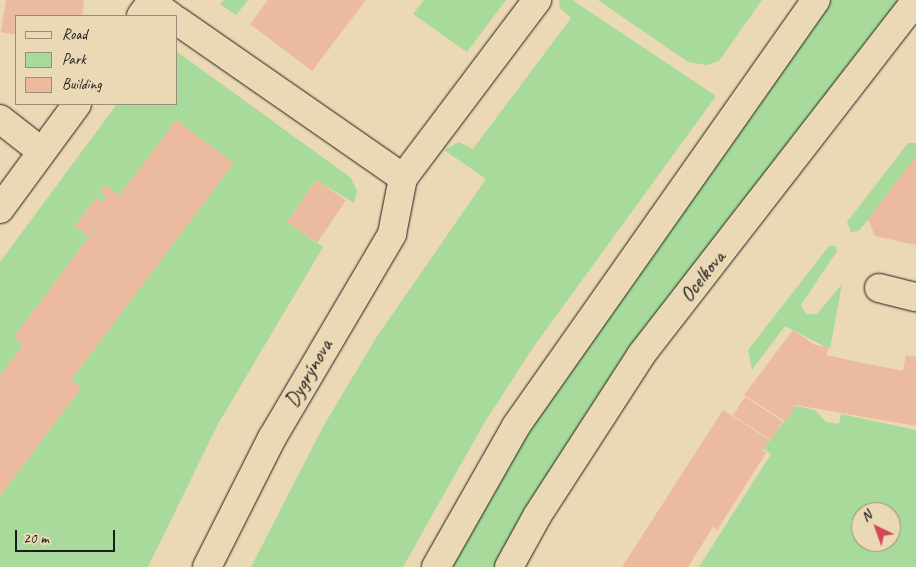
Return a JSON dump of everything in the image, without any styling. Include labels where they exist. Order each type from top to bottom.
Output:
[{"type":"street","name":"Dygrýnova","points":[[207,567],[272,438],[392,234],[403,178],[537,0]]},
{"type":"street","points":[[436,567],[516,426],[816,0]]},
{"type":"street","name":"Ocelkova","points":[[509,567],[557,483],[642,355],[916,1]]},
{"type":"street","points":[[178,21],[403,178]]},
{"type":"street","points":[[0,209],[76,105]]},
{"type":"street","points":[[0,119],[41,151]]},
{"type":"street","points":[[879,288],[916,297]]},
{"type":"green space","points":[[224,0],[248,0],[236,15],[220,4]]},
{"type":"green space","points":[[424,0],[506,0],[467,52],[413,14]]},
{"type":"green space","points":[[559,0],[572,0],[716,96],[532,349],[483,425],[403,567],[251,567],[324,425],[376,338],[486,179],[444,150],[459,142],[473,149],[571,18],[560,8]]},
{"type":"green space","points":[[598,0],[762,0],[719,61],[707,65],[688,62]]},
{"type":"green space","points":[[830,0],[903,0],[498,567],[445,567],[584,341]]},
{"type":"green space","points":[[178,52],[351,178],[357,191],[354,203],[316,180],[287,222],[323,247],[218,424],[148,567],[0,567],[0,496],[81,388],[71,380],[233,163],[119,196],[105,185],[100,192],[107,197],[103,203],[96,198],[75,226],[88,236],[110,209],[14,337],[23,345],[0,376],[0,262],[116,105],[178,105]]},
{"type":"green space","points":[[908,143],[916,143],[916,158],[868,220],[858,231],[851,232],[847,222]]},
{"type":"green space","points":[[829,246],[836,246],[837,251],[801,305],[806,314],[817,314],[842,284],[830,349],[785,326],[752,370],[748,350]]},
{"type":"green space","points":[[796,406],[815,410],[826,422],[839,424],[841,414],[916,430],[916,567],[699,567],[771,454],[763,449]]},
{"type":"building","points":[[6,0],[84,0],[82,15],[15,15],[15,35],[1,32]]},
{"type":"building","points":[[268,0],[366,0],[312,71],[250,24]]},
{"type":"building","points":[[176,120],[234,163],[71,380],[81,388],[0,496],[0,376],[23,345],[14,337],[110,209],[88,236],[75,226],[96,198],[103,203],[107,197],[100,192],[105,185],[119,196]]},
{"type":"building","points":[[916,156],[916,245],[875,236],[868,219]]},
{"type":"building","points":[[316,180],[346,200],[317,242],[287,222]]},
{"type":"building","points":[[793,330],[815,345],[828,347],[827,355],[853,361],[903,371],[906,355],[916,357],[916,426],[796,405],[786,422],[744,395]]},
{"type":"building","points":[[745,397],[783,422],[771,440],[733,415]]},
{"type":"building","points":[[723,410],[769,440],[762,450],[766,453],[717,530],[713,527],[688,567],[622,567]]}]
